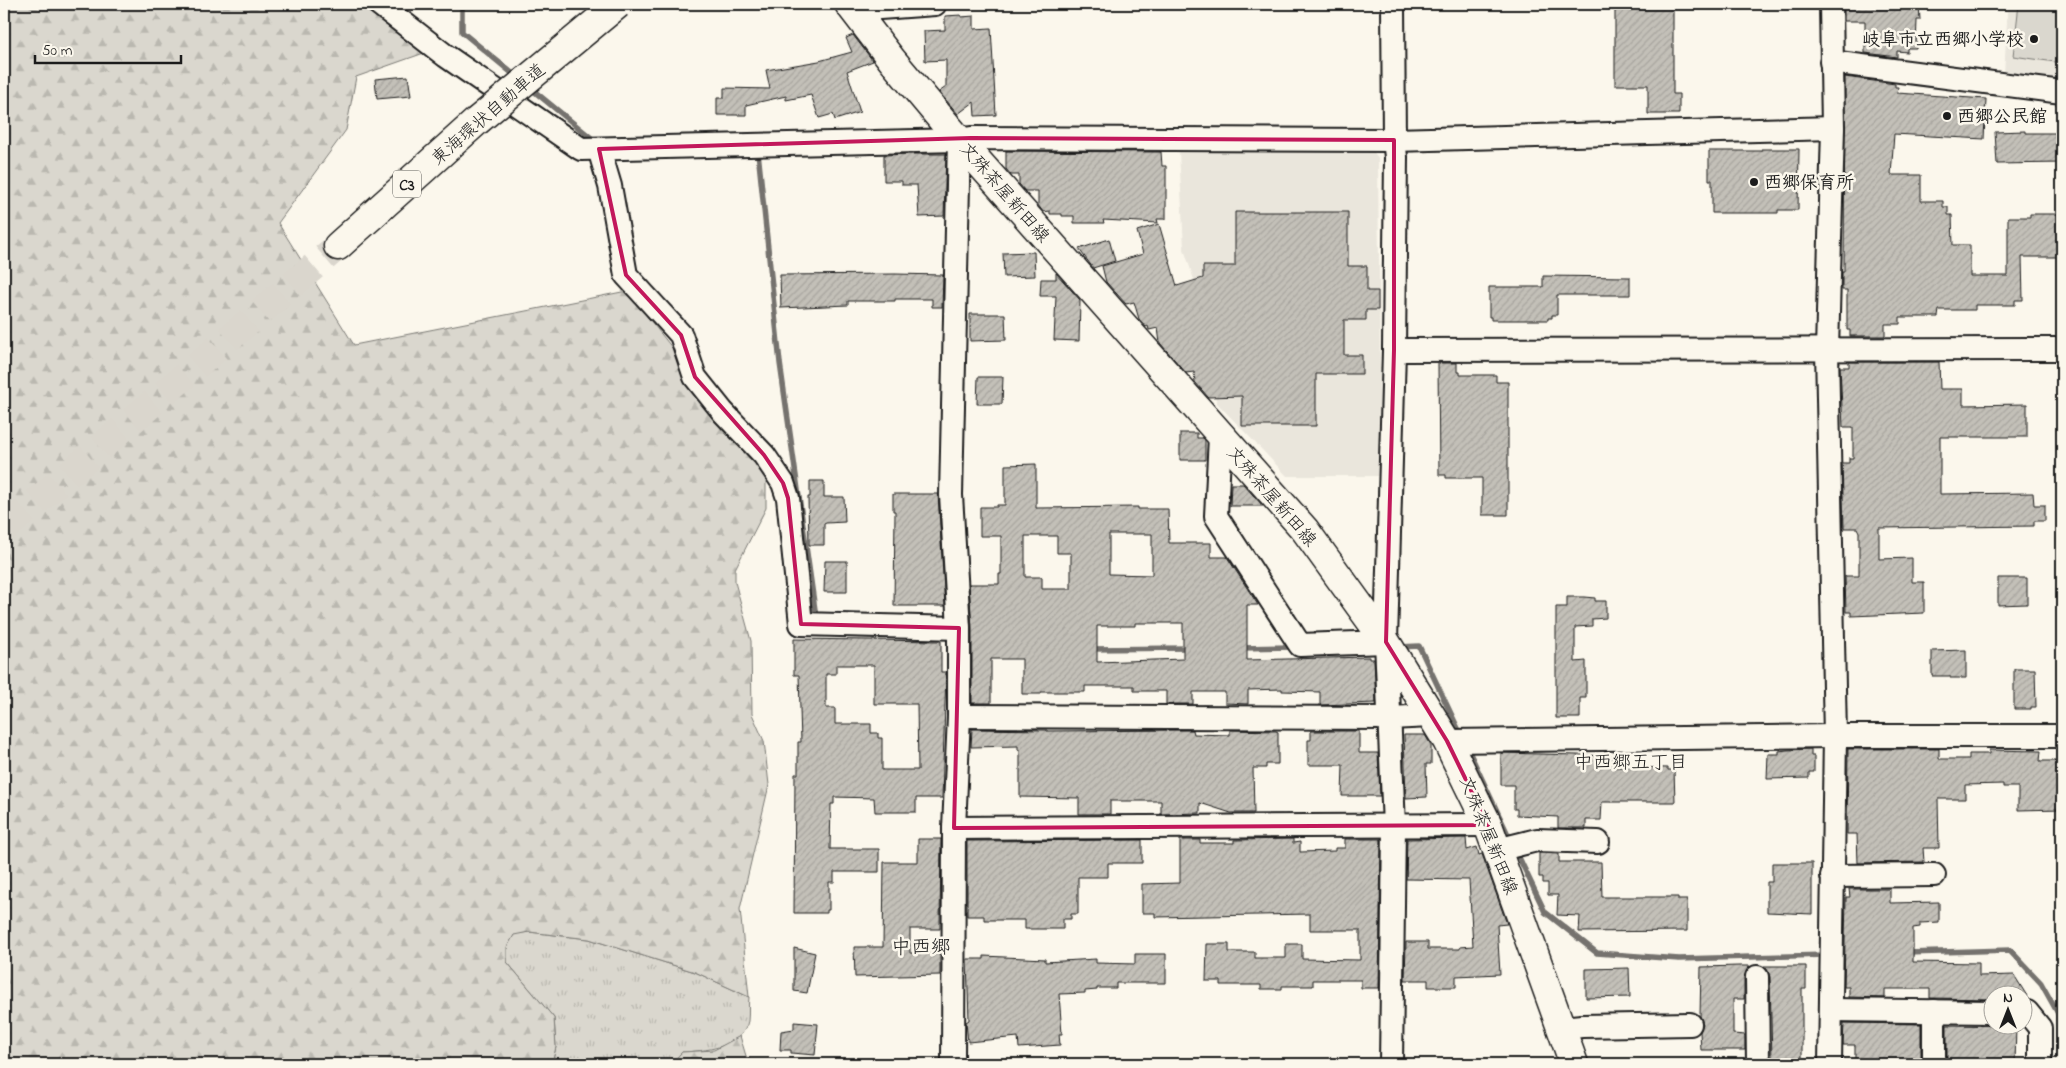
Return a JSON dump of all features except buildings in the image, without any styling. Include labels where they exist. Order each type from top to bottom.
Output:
[{"type":"main road","name":"東海環状自動車道","points":[[338,246],[477,121],[618,4]]},
{"type":"main road","name":"文殊茶屋新田線","points":[[851,7],[959,140],[1305,530],[1386,642],[1447,741],[1492,837],[1574,1064]]},
{"type":"street","points":[[379,4],[446,56],[581,149],[979,138],[1394,140],[1833,128]]},
{"type":"street","points":[[851,7],[935,4]]},
{"type":"street","points":[[1391,1064],[1394,826],[1386,642],[1394,350],[1396,157],[1394,140],[1393,4]]},
{"type":"street","points":[[1830,1064],[1835,736],[1828,350],[1833,128],[1831,4]]},
{"type":"street","points":[[1831,62],[2062,92]]},
{"type":"street","points":[[953,1064],[954,828],[959,716],[959,628],[951,496],[959,140]]},
{"type":"street","points":[[599,149],[610,186],[626,275],[681,335],[695,377],[723,412],[764,455],[783,482],[788,498],[802,624],[959,628]]},
{"type":"street","points":[[1394,350],[2062,349]]},
{"type":"street","points":[[1220,436],[1216,516],[1300,645],[1386,642]]},
{"type":"street","points":[[959,716],[1390,718],[1431,716]]},
{"type":"street","points":[[1447,741],[1835,736],[2062,736]]},
{"type":"street","points":[[954,828],[1394,826],[1492,837],[1598,842]]},
{"type":"street","points":[[1832,876],[1934,875]]},
{"type":"street","points":[[1757,977],[1758,1064]]},
{"type":"street","points":[[1831,1010],[1984,1012]]},
{"type":"street","points":[[1934,1011],[1934,1064]]},
{"type":"street","points":[[2034,1021],[2040,1028],[2040,1064]]},
{"type":"street","points":[[1561,1028],[1690,1024]]},
{"type":"highlighted area","points":[[971,138],[1394,140],[1394,350],[1386,642],[1447,741],[1488,825],[954,828],[959,628],[801,624],[788,498],[783,483],[764,455],[695,377],[681,335],[626,275],[599,149]]},
{"type":"shaded area","name":"岐阜市立西郷小学校","points":[[2008,4],[2062,4],[2062,82],[2004,74]]},
{"type":"shaded area","points":[[1372,149],[1378,158],[1381,476],[1287,476],[1216,402],[1210,329],[1184,249],[1179,151]]},
{"type":"green space","points":[[4,4],[363,4],[424,53],[356,77],[346,130],[278,223],[354,345],[627,291],[746,441],[766,473],[766,508],[735,569],[735,582],[751,641],[752,714],[764,741],[769,785],[740,909],[749,997],[695,972],[589,939],[529,932],[514,935],[507,947],[507,962],[554,1018],[556,1047],[552,1064],[4,1064]]},
{"type":"green space","name":"岐阜市立西郷小学校","points":[[2019,4],[2062,4],[2062,63],[2013,56]]},
{"type":"green space","points":[[529,932],[589,939],[695,972],[749,997],[748,1021],[745,1030],[739,1037],[721,1046],[700,1051],[682,1052],[671,1064],[552,1064],[556,1047],[554,1018],[507,962],[507,947],[514,934]]},
{"type":"green space","points":[[740,1036],[746,1056],[755,1064],[671,1064],[682,1052],[714,1050]]},
{"type":"waterway","points":[[462,4],[462,32],[518,78]]},
{"type":"waterway","points":[[529,87],[595,141]]},
{"type":"waterway","points":[[754,152],[758,152],[780,363],[816,617],[820,617]]},
{"type":"waterway","points":[[1399,647],[1419,646],[1461,735]]},
{"type":"waterway","points":[[1241,648],[1294,647]]},
{"type":"waterway","points":[[1091,649],[1189,648]]},
{"type":"waterway","points":[[1466,745],[1511,841]]},
{"type":"waterway","points":[[1515,849],[1545,912],[1597,953],[1679,959],[1827,955]]},
{"type":"waterway","points":[[1906,953],[2010,950],[2041,983],[2060,1017],[2059,1064]]},
{"type":"tunnel","points":[[4,529],[338,246]]},
{"type":"place","name":"岐阜市立西郷小学校","points":[[2034,39]]},
{"type":"place","name":"西郷公民館","points":[[1947,116]]},
{"type":"place","name":"西郷保育所","points":[[1754,182]]},
{"type":"district","name":"中西郷五丁目","points":[[1631,761]]},
{"type":"district","name":"中西郷","points":[[921,946]]}]
